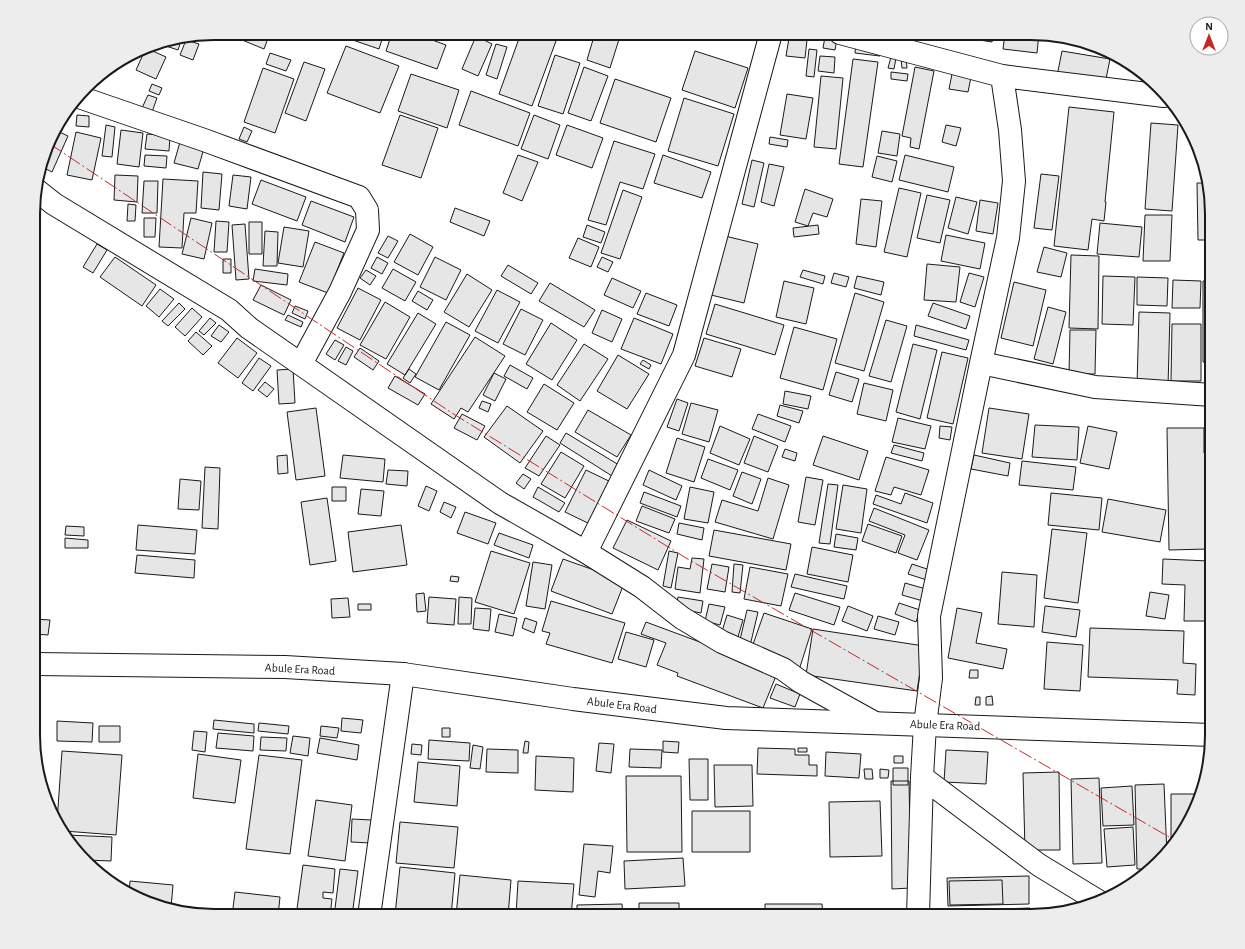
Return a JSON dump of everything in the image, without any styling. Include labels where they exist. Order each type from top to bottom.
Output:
[{"type":"street","points":[[586,552],[684,355],[769,40]]},
{"type":"street","points":[[866,40],[1002,76],[1158,95]]},
{"type":"street","points":[[918,909],[922,777],[925,724],[931,678],[929,616],[1008,238],[1014,180],[1010,130],[1002,76]]},
{"type":"street","points":[[83,99],[204,140],[359,197],[367,210],[368,230],[340,292],[302,364]]},
{"type":"street","points":[[41,194],[54,204],[229,310],[249,328],[500,503],[642,586],[682,618],[700,630],[722,642],[783,669],[801,682],[875,723]]},
{"type":"street","points":[[981,363],[1095,387],[1205,395]]},
{"type":"street","name":"Abule Era Road","points":[[40,664],[285,667],[403,674],[573,699],[726,718],[1205,735]]},
{"type":"street","points":[[370,909],[403,674]]},
{"type":"street","points":[[922,777],[1040,865],[1094,898]]},
{"type":"building","points":[[242,40],[267,40],[264,49]]},
{"type":"building","points":[[353,40],[382,40],[379,49]]},
{"type":"building","points":[[390,40],[432,40],[446,45],[437,69],[386,51]]},
{"type":"building","points":[[474,40],[484,40],[492,44],[478,76],[462,69]]},
{"type":"building","points":[[518,40],[556,41],[532,106],[499,94]]},
{"type":"building","points":[[593,40],[619,40],[610,68],[587,60]]},
{"type":"building","points":[[789,40],[807,40],[805,58],[786,56]]},
{"type":"building","points":[[824,40],[837,40],[835,50],[823,48]]},
{"type":"building","points":[[979,40],[992,40],[992,42]]},
{"type":"building","points":[[1004,40],[1038,40],[1037,53],[1003,49]]},
{"type":"building","points":[[190,41],[199,44],[193,60],[180,55],[185,42]]},
{"type":"building","points":[[180,43],[178,50],[167,46]]},
{"type":"building","points":[[496,44],[507,47],[497,79],[486,75]]},
{"type":"building","points":[[856,44],[882,47],[880,56],[855,53]]},
{"type":"building","points":[[346,46],[399,66],[380,113],[327,93]]},
{"type":"building","points":[[809,49],[817,50],[814,77],[806,76]]},
{"type":"building","points":[[153,51],[166,57],[156,79],[136,70],[143,55],[147,53]]},
{"type":"building","points":[[695,51],[748,68],[735,108],[682,90]]},
{"type":"building","points":[[1062,51],[1110,59],[1105,84],[1057,76]]},
{"type":"building","points":[[270,53],[291,60],[286,71],[266,64]]},
{"type":"building","points":[[555,55],[580,63],[563,114],[538,106]]},
{"type":"building","points":[[820,56],[835,57],[834,73],[818,71]]},
{"type":"building","points":[[891,57],[896,58],[894,69],[888,68]]},
{"type":"building","points":[[906,58],[907,68],[902,68],[901,59]]},
{"type":"building","points":[[853,59],[878,62],[863,167],[839,164]]},
{"type":"building","points":[[304,62],[325,69],[306,121],[285,113]]},
{"type":"building","points":[[584,67],[608,76],[591,121],[568,113]]},
{"type":"building","points":[[915,67],[934,71],[919,149],[910,147],[911,138],[902,136]]},
{"type":"building","points":[[263,68],[294,79],[275,133],[244,122]]},
{"type":"building","points":[[891,72],[908,74],[907,81],[891,79]]},
{"type":"building","points":[[411,74],[459,90],[447,128],[398,111]]},
{"type":"building","points":[[952,74],[971,77],[968,92],[949,89]]},
{"type":"building","points":[[821,76],[843,78],[836,149],[814,147]]},
{"type":"building","points":[[615,79],[671,98],[656,142],[600,123]]},
{"type":"building","points":[[152,84],[162,88],[159,95],[149,91]]},
{"type":"building","points":[[471,91],[530,113],[518,146],[459,125]]},
{"type":"building","points":[[787,94],[813,98],[806,139],[780,135]]},
{"type":"building","points":[[148,95],[157,98],[152,112],[142,108]]},
{"type":"building","points":[[684,98],[734,114],[718,166],[668,151]]},
{"type":"building","points":[[1069,107],[1114,112],[1104,221],[1092,219],[1088,250],[1054,246]]},
{"type":"building","points":[[77,115],[89,116],[89,127],[76,126]]},
{"type":"building","points":[[400,115],[438,128],[421,178],[382,165]]},
{"type":"building","points":[[534,115],[560,125],[548,159],[521,149]]},
{"type":"building","points":[[1151,123],[1178,125],[1172,211],[1145,209]]},
{"type":"building","points":[[106,125],[115,127],[112,157],[102,156]]},
{"type":"building","points":[[567,125],[603,138],[592,168],[556,155]]},
{"type":"building","points":[[946,125],[961,128],[956,146],[942,142]]},
{"type":"building","points":[[244,127],[252,131],[247,142],[239,139]]},
{"type":"building","points":[[121,130],[143,133],[139,167],[117,164]]},
{"type":"building","points":[[882,131],[900,134],[897,156],[878,153]]},
{"type":"building","points":[[60,132],[68,136],[52,172],[46,169],[53,147]]},
{"type":"building","points":[[76,132],[101,138],[92,180],[67,175]]},
{"type":"building","points":[[147,134],[170,136],[169,151],[145,149]]},
{"type":"building","points":[[770,137],[788,140],[787,147],[769,144]]},
{"type":"building","points":[[614,141],[655,154],[643,189],[620,182],[606,225],[588,220]]},
{"type":"building","points":[[180,142],[204,148],[198,169],[174,163]]},
{"type":"building","points":[[145,155],[167,156],[166,168],[144,166]]},
{"type":"building","points":[[518,155],[538,162],[522,201],[503,193]]},
{"type":"building","points":[[663,155],[711,172],[702,198],[654,183]]},
{"type":"building","points":[[905,155],[954,167],[948,192],[899,180]]},
{"type":"building","points":[[877,156],[897,161],[892,182],[872,177]]},
{"type":"building","points":[[752,160],[764,163],[754,207],[742,204]]},
{"type":"building","points":[[769,164],[784,167],[774,206],[761,202]]},
{"type":"building","points":[[203,172],[222,174],[219,210],[201,208]]},
{"type":"building","points":[[1041,174],[1059,176],[1052,230],[1034,228]]},
{"type":"building","points":[[115,175],[138,176],[137,202],[114,200]]},
{"type":"building","points":[[233,175],[251,177],[247,209],[229,206]]},
{"type":"building","points":[[163,179],[198,181],[196,213],[184,213],[182,248],[159,247]]},
{"type":"building","points":[[261,180],[306,197],[297,221],[252,204]]},
{"type":"building","points":[[144,181],[158,181],[157,213],[142,213]]},
{"type":"building","points":[[1197,183],[1203,183],[1205,202],[1205,240],[1198,240]]},
{"type":"building","points":[[899,188],[921,193],[907,257],[884,252]]},
{"type":"building","points":[[805,189],[833,199],[827,217],[813,213],[808,226],[795,222]]},
{"type":"building","points":[[623,190],[642,197],[620,259],[601,253]]},
{"type":"building","points":[[927,195],[950,200],[940,243],[917,238]]},
{"type":"building","points":[[956,197],[977,202],[968,234],[948,228]]},
{"type":"building","points":[[861,199],[882,201],[876,247],[856,244]]},
{"type":"building","points":[[980,200],[998,203],[993,234],[976,231]]},
{"type":"building","points":[[311,201],[354,217],[345,242],[302,225]]},
{"type":"building","points":[[128,204],[136,205],[135,221],[127,221]]},
{"type":"building","points":[[455,208],[490,221],[484,236],[450,222]]},
{"type":"building","points":[[1145,215],[1172,215],[1170,261],[1143,261]]},
{"type":"building","points":[[144,218],[156,218],[155,237],[144,237]]},
{"type":"building","points":[[191,218],[212,223],[204,259],[182,254]]},
{"type":"building","points":[[216,221],[229,222],[227,252],[214,252]]},
{"type":"building","points":[[249,222],[262,222],[262,254],[249,254]]},
{"type":"building","points":[[1100,223],[1142,227],[1139,257],[1097,254]]},
{"type":"building","points":[[245,224],[249,279],[236,280],[232,225]]},
{"type":"building","points":[[587,225],[605,232],[601,243],[583,237]]},
{"type":"building","points":[[818,225],[819,234],[794,237],[793,228]]},
{"type":"building","points":[[284,227],[309,231],[303,267],[278,263]]},
{"type":"building","points":[[265,231],[278,232],[277,266],[263,266]]},
{"type":"building","points":[[410,234],[433,247],[418,275],[394,262]]},
{"type":"building","points":[[946,235],[985,243],[980,269],[941,261]]},
{"type":"building","points":[[388,236],[398,241],[388,258],[378,253]]},
{"type":"building","points":[[725,236],[758,244],[744,303],[711,295]]},
{"type":"building","points":[[578,238],[599,247],[591,267],[569,258]]},
{"type":"building","points":[[315,242],[344,253],[328,293],[299,282]]},
{"type":"building","points":[[97,244],[107,250],[93,273],[83,267]]},
{"type":"building","points":[[1044,247],[1067,253],[1061,277],[1037,272]]},
{"type":"building","points":[[1071,255],[1099,256],[1098,329],[1069,328]]},
{"type":"building","points":[[115,257],[156,285],[142,306],[100,277]]},
{"type":"building","points":[[377,257],[388,263],[382,274],[371,268]]},
{"type":"building","points":[[435,257],[461,270],[446,300],[420,287]]},
{"type":"building","points":[[602,257],[613,262],[608,272],[597,267]]},
{"type":"building","points":[[223,259],[231,259],[231,273],[223,273]]},
{"type":"building","points":[[927,264],[960,267],[956,302],[924,300]]},
{"type":"building","points":[[508,265],[538,283],[531,294],[501,276]]},
{"type":"building","points":[[255,269],[288,274],[287,285],[253,281]]},
{"type":"building","points":[[393,269],[416,282],[405,301],[382,288]]},
{"type":"building","points":[[366,270],[376,276],[370,285],[360,278]]},
{"type":"building","points":[[803,270],[825,276],[823,284],[800,277]]},
{"type":"building","points":[[834,273],[849,277],[846,287],[831,283]]},
{"type":"building","points":[[969,273],[984,277],[975,307],[960,302]]},
{"type":"building","points":[[467,274],[492,290],[469,327],[444,312]]},
{"type":"building","points":[[857,276],[884,282],[881,295],[854,288]]},
{"type":"building","points":[[1103,276],[1135,277],[1133,325],[1102,324]]},
{"type":"building","points":[[1137,277],[1168,278],[1167,306],[1137,305]]},
{"type":"building","points":[[612,278],[641,291],[633,308],[604,295]]},
{"type":"building","points":[[1173,280],[1201,281],[1200,308],[1172,308]]},
{"type":"building","points":[[784,281],[814,288],[806,324],[776,317]]},
{"type":"building","points":[[1203,281],[1205,281],[1205,362],[1203,362]]},
{"type":"building","points":[[1014,282],[1046,290],[1033,346],[1001,338]]},
{"type":"building","points":[[550,283],[595,310],[584,327],[539,301]]},
{"type":"building","points":[[261,285],[291,300],[284,315],[253,300]]},
{"type":"building","points":[[358,288],[381,300],[360,340],[337,328]]},
{"type":"building","points":[[160,289],[174,299],[159,317],[146,306]]},
{"type":"building","points":[[497,290],[520,302],[498,343],[475,331]]},
{"type":"building","points":[[418,291],[433,300],[427,310],[412,301]]},
{"type":"building","points":[[646,293],[677,305],[669,326],[637,314]]},
{"type":"building","points":[[855,293],[884,302],[864,371],[835,363]]},
{"type":"building","points":[[385,302],[410,317],[386,359],[360,345]]},
{"type":"building","points":[[179,303],[185,309],[168,326],[162,321]]},
{"type":"building","points":[[933,303],[970,316],[966,329],[928,316]]},
{"type":"building","points":[[715,304],[784,325],[775,355],[706,334]]},
{"type":"building","points":[[295,306],[308,311],[305,319],[292,313]]},
{"type":"building","points":[[1048,307],[1066,312],[1053,364],[1034,359]]},
{"type":"building","points":[[192,308],[202,317],[185,336],[175,327]]},
{"type":"building","points":[[521,309],[543,320],[525,355],[503,344]]},
{"type":"building","points":[[602,310],[622,319],[612,342],[592,333]]},
{"type":"building","points":[[1139,312],[1170,313],[1168,387],[1137,386]]},
{"type":"building","points":[[418,313],[436,324],[405,375],[387,364]]},
{"type":"building","points":[[288,315],[303,322],[301,327],[285,320]]},
{"type":"building","points":[[210,318],[216,323],[204,335],[199,331]]},
{"type":"building","points":[[634,318],[673,334],[661,364],[621,349]]},
{"type":"building","points":[[886,320],[907,326],[891,382],[869,376]]},
{"type":"building","points":[[446,322],[470,335],[439,390],[415,377]]},
{"type":"building","points":[[551,323],[577,340],[552,380],[526,364]]},
{"type":"building","points":[[1172,324],[1201,324],[1201,381],[1171,381]]},
{"type":"building","points":[[219,325],[229,332],[221,342],[211,336]]},
{"type":"building","points":[[916,325],[969,340],[966,350],[914,336]]},
{"type":"building","points":[[794,327],[837,339],[823,390],[780,378]]},
{"type":"building","points":[[1070,330],[1096,330],[1095,374],[1069,374]]},
{"type":"building","points":[[196,332],[212,346],[203,355],[188,341]]},
{"type":"building","points":[[475,337],[505,356],[468,412],[461,408],[454,419],[431,404]]},
{"type":"building","points":[[237,338],[257,353],[238,378],[218,363]]},
{"type":"building","points":[[704,338],[741,349],[732,377],[695,366]]},
{"type":"building","points":[[335,340],[344,345],[335,360],[326,354]]},
{"type":"building","points":[[584,344],[608,359],[580,401],[557,385]]},
{"type":"building","points":[[913,344],[937,350],[920,419],[896,412]]},
{"type":"building","points":[[346,347],[353,351],[346,365],[338,361]]},
{"type":"building","points":[[360,348],[379,361],[373,370],[354,357]]},
{"type":"building","points":[[942,352],[968,358],[953,424],[927,418]]},
{"type":"building","points":[[618,355],[649,374],[627,409],[597,391]]},
{"type":"building","points":[[259,358],[271,366],[253,391],[242,383]]},
{"type":"building","points":[[643,360],[651,365],[649,369],[640,364]]},
{"type":"building","points":[[510,365],[533,378],[527,389],[504,376]]},
{"type":"building","points":[[293,369],[295,403],[279,404],[277,370]]},
{"type":"building","points":[[409,369],[416,374],[410,383],[403,378]]},
{"type":"building","points":[[836,372],[859,379],[852,402],[829,395]]},
{"type":"building","points":[[494,373],[506,379],[495,401],[483,395]]},
{"type":"building","points":[[395,376],[425,394],[418,405],[388,388]]},
{"type":"building","points":[[265,382],[274,389],[267,397],[258,390]]},
{"type":"building","points":[[864,383],[893,390],[886,421],[857,414]]},
{"type":"building","points":[[544,384],[574,403],[557,430],[527,412]]},
{"type":"building","points":[[785,391],[811,396],[808,409],[783,404]]},
{"type":"building","points":[[677,399],[688,403],[679,431],[667,427]]},
{"type":"building","points":[[482,401],[491,404],[488,412],[479,408]]},
{"type":"building","points":[[691,403],[718,410],[709,442],[682,434]]},
{"type":"building","points":[[780,405],[803,411],[799,423],[777,416]]},
{"type":"building","points":[[507,406],[543,431],[520,463],[484,437]]},
{"type":"building","points":[[316,408],[325,476],[296,480],[287,412]]},
{"type":"building","points":[[989,408],[1029,414],[1022,459],[982,453]]},
{"type":"building","points":[[588,410],[631,435],[617,457],[575,432]]},
{"type":"building","points":[[462,414],[485,426],[477,440],[454,428]]},
{"type":"building","points":[[758,414],[791,426],[785,442],[752,429]]},
{"type":"building","points":[[898,418],[931,426],[925,449],[892,442]]},
{"type":"building","points":[[1035,425],[1079,427],[1077,460],[1032,457]]},
{"type":"building","points":[[720,426],[750,439],[739,465],[710,453]]},
{"type":"building","points":[[940,426],[952,427],[950,440],[939,438]]},
{"type":"building","points":[[1088,426],[1117,432],[1109,469],[1080,463]]},
{"type":"building","points":[[1167,428],[1204,428],[1205,549],[1169,550]]},
{"type":"building","points":[[566,433],[619,465],[612,476],[560,443]]},
{"type":"building","points":[[546,436],[560,445],[539,476],[525,468]]},
{"type":"building","points":[[754,436],[778,446],[768,472],[744,463]]},
{"type":"building","points":[[823,436],[868,451],[859,480],[813,465]]},
{"type":"building","points":[[677,438],[705,447],[694,482],[666,473]]},
{"type":"building","points":[[894,445],[924,453],[922,461],[891,453]]},
{"type":"building","points":[[785,449],[797,453],[795,461],[782,457]]},
{"type":"building","points":[[561,452],[584,466],[565,498],[541,484]]},
{"type":"building","points":[[287,455],[288,473],[278,474],[277,456]]},
{"type":"building","points":[[343,455],[385,459],[383,482],[340,478]]},
{"type":"building","points":[[974,455],[1010,463],[1008,476],[971,469]]},
{"type":"building","points":[[886,457],[929,470],[921,495],[894,487],[891,495],[875,491]]},
{"type":"building","points":[[708,459],[738,470],[730,490],[701,478]]},
{"type":"building","points":[[1022,461],[1076,467],[1073,490],[1019,485]]},
{"type":"building","points":[[205,467],[220,468],[218,529],[202,528]]},
{"type":"building","points":[[388,470],[408,471],[407,486],[386,484]]},
{"type":"building","points":[[586,470],[613,483],[592,525],[565,512]]},
{"type":"building","points":[[649,470],[682,486],[676,500],[643,485]]},
{"type":"building","points":[[742,472],[761,479],[752,504],[733,496]]},
{"type":"building","points":[[523,474],[531,479],[524,489],[516,483]]},
{"type":"building","points":[[806,477],[823,480],[815,525],[798,522]]},
{"type":"building","points":[[768,478],[789,485],[773,539],[715,522],[722,500],[758,511]]},
{"type":"building","points":[[180,479],[201,481],[199,510],[178,509]]},
{"type":"building","points":[[828,484],[838,485],[830,544],[819,543]]},
{"type":"building","points":[[843,485],[867,489],[861,533],[836,529]]},
{"type":"building","points":[[426,486],[437,491],[429,511],[418,506]]},
{"type":"building","points":[[332,487],[346,487],[346,501],[332,501]]},
{"type":"building","points":[[538,487],[565,503],[559,512],[533,497]]},
{"type":"building","points":[[690,487],[714,492],[708,523],[684,519]]},
{"type":"building","points":[[361,489],[384,491],[381,516],[358,514]]},
{"type":"building","points":[[644,492],[681,506],[677,517],[640,503]]},
{"type":"building","points":[[905,493],[933,503],[927,523],[873,504],[876,495],[901,504]]},
{"type":"building","points":[[1051,493],[1102,498],[1099,530],[1048,525]]},
{"type":"building","points":[[327,498],[336,561],[310,565],[301,502]]},
{"type":"building","points":[[1108,499],[1166,510],[1160,542],[1102,532]]},
{"type":"building","points":[[444,502],[456,507],[451,518],[440,512]]},
{"type":"building","points":[[642,506],[675,519],[669,533],[636,521]]},
{"type":"building","points":[[874,508],[929,530],[917,560],[898,553],[905,535],[869,521]]},
{"type":"building","points":[[465,512],[496,523],[488,544],[457,533]]},
{"type":"building","points":[[627,520],[671,541],[658,570],[613,548]]},
{"type":"building","points":[[679,523],[704,528],[702,540],[677,534]]},
{"type":"building","points":[[868,524],[902,536],[896,553],[862,541]]},
{"type":"building","points":[[138,525],[197,530],[195,554],[136,550]]},
{"type":"building","points":[[401,525],[407,565],[353,572],[348,532]]},
{"type":"building","points":[[66,526],[84,527],[84,536],[65,535]]},
{"type":"building","points":[[1052,529],[1087,533],[1078,603],[1044,598]]},
{"type":"building","points":[[714,530],[791,544],[786,570],[709,556]]},
{"type":"building","points":[[499,533],[533,545],[529,558],[494,545]]},
{"type":"building","points":[[836,534],[858,538],[856,550],[834,547]]},
{"type":"building","points":[[65,538],[88,540],[88,548],[65,548]]},
{"type":"building","points":[[812,547],[853,555],[848,582],[807,574]]},
{"type":"building","points":[[491,551],[530,563],[514,614],[475,602]]},
{"type":"building","points":[[669,551],[678,553],[671,588],[663,586]]},
{"type":"building","points":[[137,555],[195,560],[194,578],[135,573]]},
{"type":"building","points":[[692,558],[704,559],[700,593],[675,589],[678,567],[690,569]]},
{"type":"building","points":[[563,559],[625,581],[612,614],[551,591]]},
{"type":"building","points":[[1163,559],[1205,561],[1205,621],[1184,621],[1185,585],[1162,584]]},
{"type":"building","points":[[533,562],[552,565],[545,609],[526,606]]},
{"type":"building","points":[[712,564],[729,567],[725,592],[707,589]]},
{"type":"building","points":[[734,564],[743,565],[740,593],[732,592]]},
{"type":"building","points":[[912,564],[933,571],[930,581],[908,574]]},
{"type":"building","points":[[750,567],[788,574],[781,606],[744,599]]},
{"type":"building","points":[[1002,572],[1037,575],[1034,627],[998,624]]},
{"type":"building","points":[[795,574],[847,586],[844,599],[791,587]]},
{"type":"building","points":[[451,576],[459,577],[458,582],[450,581]]},
{"type":"building","points":[[905,583],[926,589],[923,601],[902,595]]},
{"type":"building","points":[[1150,592],[1169,595],[1165,619],[1146,616]]},
{"type":"building","points":[[424,593],[426,611],[417,612],[416,594]]},
{"type":"building","points":[[795,593],[840,607],[834,625],[789,610]]},
{"type":"building","points":[[429,597],[456,599],[454,625],[427,623]]},
{"type":"building","points":[[459,597],[472,598],[471,624],[458,624]]},
{"type":"building","points":[[678,597],[703,601],[701,613],[676,608]]},
{"type":"building","points":[[348,598],[350,617],[332,618],[331,599]]},
{"type":"building","points":[[551,601],[625,623],[612,663],[546,644],[550,633],[542,631]]},
{"type":"building","points":[[899,603],[920,610],[916,622],[895,614]]},
{"type":"building","points":[[358,604],[371,604],[371,610],[358,610]]},
{"type":"building","points":[[709,604],[725,607],[720,625],[705,621]]},
{"type":"building","points":[[848,606],[873,616],[867,631],[842,621]]},
{"type":"building","points":[[1045,606],[1080,610],[1076,637],[1042,632]]},
{"type":"building","points":[[475,608],[491,609],[489,631],[473,629]]},
{"type":"building","points":[[957,608],[982,613],[976,643],[1007,649],[1003,669],[948,658]]},
{"type":"building","points":[[747,610],[758,612],[750,646],[739,644]]},
{"type":"building","points":[[764,613],[812,629],[800,667],[751,650]]},
{"type":"building","points":[[499,614],[517,618],[513,636],[495,632]]},
{"type":"building","points":[[727,615],[743,620],[737,640],[721,635]]},
{"type":"building","points":[[878,616],[899,622],[895,635],[874,629]]},
{"type":"building","points":[[525,618],[537,622],[534,633],[522,628]]},
{"type":"building","points":[[40,619],[50,620],[48,635],[40,634]]},
{"type":"building","points":[[646,622],[778,671],[763,708],[677,676],[678,673],[657,665],[666,643],[641,634]]},
{"type":"building","points":[[1090,628],[1184,631],[1183,663],[1196,664],[1195,695],[1177,694],[1178,680],[1088,677]]},
{"type":"building","points":[[813,629],[924,646],[917,691],[806,675]]},
{"type":"building","points":[[626,632],[654,640],[646,667],[618,659]]},
{"type":"building","points":[[1047,642],[1083,645],[1080,691],[1044,689]]},
{"type":"building","points":[[970,670],[978,670],[978,678],[969,678]]},
{"type":"building","points":[[776,684],[800,694],[795,707],[770,698]]},
{"type":"building","points":[[992,696],[993,705],[986,705],[986,697]]},
{"type":"building","points":[[976,697],[980,697],[980,705],[975,705]]},
{"type":"building","points":[[342,718],[363,720],[361,733],[341,731]]},
{"type":"building","points":[[214,720],[254,724],[254,733],[213,729]]},
{"type":"building","points":[[57,721],[93,723],[92,742],[57,741]]},
{"type":"building","points":[[259,723],[289,726],[288,734],[258,731]]},
{"type":"building","points":[[99,726],[120,726],[120,742],[99,742]]},
{"type":"building","points":[[321,726],[339,728],[337,738],[320,736]]},
{"type":"building","points":[[442,728],[450,728],[450,737],[442,737]]},
{"type":"building","points":[[194,731],[207,732],[205,752],[192,750]]},
{"type":"building","points":[[218,733],[254,736],[253,751],[216,748]]},
{"type":"building","points":[[293,736],[310,738],[308,756],[290,753]]},
{"type":"building","points":[[261,737],[287,738],[286,751],[260,750]]},
{"type":"building","points":[[320,738],[359,745],[357,760],[317,753]]},
{"type":"building","points":[[429,740],[470,743],[469,761],[428,759]]},
{"type":"building","points":[[525,741],[529,742],[528,753],[523,753]]},
{"type":"building","points":[[663,741],[679,742],[678,753],[663,752]]},
{"type":"building","points":[[599,743],[614,744],[611,773],[596,771]]},
{"type":"building","points":[[412,744],[422,745],[421,755],[411,754]]},
{"type":"building","points":[[473,745],[483,747],[480,769],[470,768]]},
{"type":"building","points":[[758,748],[795,749],[795,755],[809,755],[809,765],[817,765],[817,776],[757,774]]},
{"type":"building","points":[[798,748],[807,748],[807,752],[798,752]]},
{"type":"building","points":[[487,749],[518,750],[518,773],[486,772]]},
{"type":"building","points":[[630,749],[662,750],[661,768],[629,767]]},
{"type":"building","points":[[946,750],[988,752],[986,784],[944,782]]},
{"type":"building","points":[[62,751],[122,755],[116,835],[69,831],[58,811]]},
{"type":"building","points":[[826,752],[861,754],[859,778],[825,776]]},
{"type":"building","points":[[198,754],[241,760],[235,803],[193,798]]},
{"type":"building","points":[[259,755],[302,760],[290,854],[246,849]]},
{"type":"building","points":[[536,756],[574,758],[573,792],[535,790]]},
{"type":"building","points":[[894,756],[903,756],[903,763],[894,763]]},
{"type":"building","points":[[689,759],[708,759],[708,800],[690,800]]},
{"type":"building","points":[[418,762],[460,766],[457,806],[414,802]]},
{"type":"building","points":[[714,765],[752,765],[753,806],[715,807]]},
{"type":"building","points":[[893,768],[908,768],[908,785],[893,785]]},
{"type":"building","points":[[864,769],[872,769],[873,779],[865,779]]},
{"type":"building","points":[[880,769],[889,770],[888,778],[880,778]]},
{"type":"building","points":[[1059,772],[1060,850],[1025,850],[1023,773]]},
{"type":"building","points":[[626,776],[681,776],[682,852],[627,852]]},
{"type":"building","points":[[1099,778],[1102,863],[1073,864],[1071,779]]},
{"type":"building","points":[[891,781],[909,781],[911,888],[892,889]]},
{"type":"building","points":[[1164,784],[1167,844],[1142,869],[1137,869],[1135,785]]},
{"type":"building","points":[[1132,786],[1134,825],[1103,826],[1101,788]]},
{"type":"building","points":[[1171,794],[1195,794],[1182,822],[1171,838]]},
{"type":"building","points":[[316,800],[352,805],[345,861],[308,856]]},
{"type":"building","points":[[880,801],[882,856],[830,857],[829,802]]},
{"type":"building","points":[[692,811],[750,811],[750,852],[692,852]]},
{"type":"building","points":[[352,819],[372,820],[371,843],[351,842]]},
{"type":"building","points":[[400,822],[458,827],[454,868],[396,863]]},
{"type":"building","points":[[1133,827],[1135,865],[1107,867],[1104,829]]},
{"type":"building","points":[[71,835],[112,837],[111,861],[93,860]]},
{"type":"building","points":[[584,844],[613,846],[610,873],[598,871],[595,897],[579,895]]},
{"type":"building","points":[[683,858],[685,886],[625,889],[624,861]]},
{"type":"building","points":[[303,865],[335,869],[333,893],[323,892],[323,898],[332,899],[331,909],[297,909]]},
{"type":"building","points":[[400,867],[455,873],[452,909],[396,909]]},
{"type":"building","points":[[340,869],[358,871],[353,909],[335,909]]},
{"type":"building","points":[[460,875],[511,880],[509,909],[457,909]]},
{"type":"building","points":[[1029,876],[1029,904],[948,906],[947,878]]},
{"type":"building","points":[[1002,880],[1003,904],[950,905],[949,881]]},
{"type":"building","points":[[130,881],[173,885],[171,904],[147,896],[129,887]]},
{"type":"building","points":[[518,881],[574,884],[572,909],[516,909]]},
{"type":"building","points":[[235,892],[280,897],[279,909],[233,909]]},
{"type":"building","points":[[639,903],[679,903],[679,909],[639,909]]},
{"type":"building","points":[[622,904],[622,909],[577,909],[577,905]]},
{"type":"building","points":[[765,904],[822,904],[822,909],[765,909]]},
{"type":"building","points":[[1030,908],[1030,909],[1000,909]]},
{"type":"power","points":[[53,146],[452,413],[686,558],[1171,838]]}]
